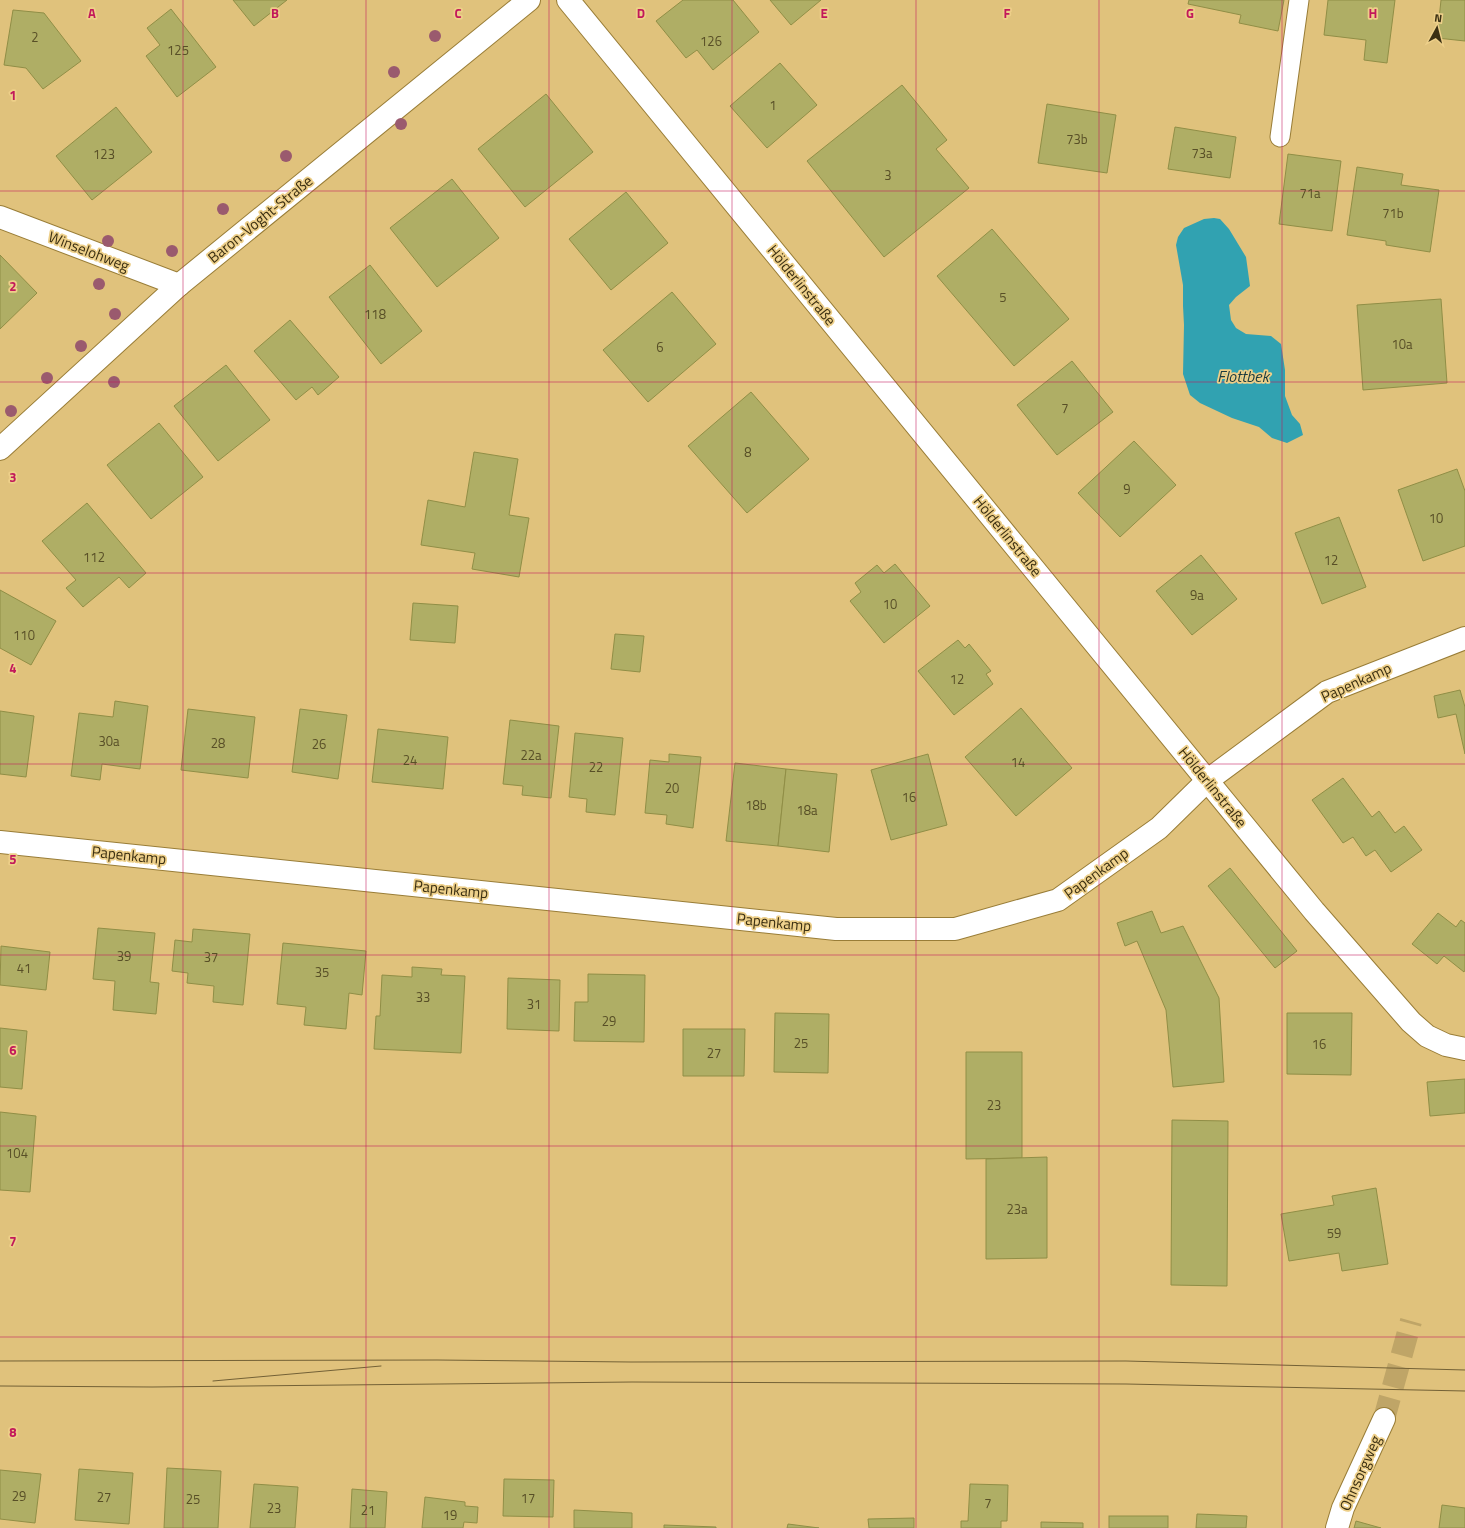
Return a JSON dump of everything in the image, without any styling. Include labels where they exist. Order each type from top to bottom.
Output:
[{"type":"street","name":"Baron-Voght-Straße","points":[[0,449],[179,285],[529,0]]},
{"type":"street","name":"Hölderlinstraße","points":[[568,0],[1314,911],[1411,1022],[1427,1036],[1446,1044],[1465,1049]]},
{"type":"street","name":"Winselohweg","points":[[0,217],[179,285]]},
{"type":"street","name":"Papenkamp","points":[[0,842],[836,929],[955,929],[1058,900],[1159,828],[1208,780],[1327,692],[1465,638]]},
{"type":"street","name":"Ohnsorgweg","points":[[1337,1528],[1343,1508],[1384,1418]]},
{"type":"lane","points":[[1280,137],[1299,0]]},
{"type":"water","name":"Flottbek","points":[[1204,219],[1220,219],[1229,229],[1246,257],[1250,286],[1236,297],[1229,305],[1231,320],[1236,328],[1246,334],[1271,336],[1281,344],[1285,370],[1285,396],[1292,415],[1300,424],[1303,435],[1287,443],[1272,438],[1259,427],[1232,418],[1200,403],[1190,395],[1183,374],[1183,285],[1176,245],[1178,237],[1184,228]]},
{"type":"building","points":[[233,0],[287,0],[254,26]]},
{"type":"building","points":[[683,0],[733,0],[759,32],[713,70],[697,50],[686,58],[656,21]]},
{"type":"building","points":[[770,0],[821,0],[791,25]]},
{"type":"building","points":[[1189,0],[1284,0],[1278,31],[1239,23],[1241,15],[1188,4]]},
{"type":"building","points":[[1328,0],[1395,0],[1387,63],[1364,60],[1366,40],[1324,35]]},
{"type":"building","points":[[1441,0],[1465,0],[1465,41],[1437,38]]},
{"type":"building","points":[[171,9],[216,67],[177,97],[146,56],[160,45],[147,28]]},
{"type":"building","points":[[13,10],[44,13],[81,61],[43,89],[26,68],[4,65]]},
{"type":"building","points":[[780,63],[817,105],[767,148],[730,106]]},
{"type":"building","points":[[902,85],[947,140],[936,149],[969,188],[884,257],[807,161]]},
{"type":"building","points":[[546,94],[593,152],[525,207],[478,149]]},
{"type":"building","points":[[1047,104],[1116,115],[1107,173],[1038,163]]},
{"type":"building","points":[[116,107],[152,152],[92,200],[56,156]]},
{"type":"building","points":[[1175,127],[1236,137],[1230,178],[1168,169]]},
{"type":"building","points":[[1288,154],[1341,161],[1332,231],[1279,224]]},
{"type":"building","points":[[1357,167],[1403,174],[1401,185],[1439,190],[1430,252],[1386,245],[1386,241],[1347,235]]},
{"type":"building","points":[[452,179],[499,238],[437,287],[390,228]]},
{"type":"building","points":[[626,192],[668,243],[611,290],[569,239]]},
{"type":"building","points":[[992,229],[1069,319],[1014,366],[937,276]]},
{"type":"building","points":[[0,255],[37,293],[0,329]]},
{"type":"building","points":[[370,265],[422,331],[381,364],[329,297]]},
{"type":"building","points":[[672,292],[716,344],[648,402],[603,350]]},
{"type":"building","points":[[1441,299],[1447,383],[1363,390],[1357,305]]},
{"type":"building","points":[[290,320],[339,377],[318,395],[312,387],[296,400],[254,351]]},
{"type":"building","points":[[1072,361],[1113,412],[1057,455],[1017,405]]},
{"type":"building","points":[[226,365],[270,420],[218,461],[174,406]]},
{"type":"building","points":[[751,392],[809,459],[747,513],[688,446]]},
{"type":"building","points":[[159,423],[203,477],[151,519],[107,465]]},
{"type":"building","points":[[1134,441],[1176,485],[1120,537],[1078,493]]},
{"type":"building","points":[[474,452],[518,459],[509,515],[529,518],[519,577],[472,569],[475,553],[421,545],[428,500],[465,507]]},
{"type":"building","points":[[1457,469],[1465,491],[1465,546],[1423,561],[1398,490]]},
{"type":"building","points":[[87,503],[146,573],[129,588],[119,577],[83,607],[66,588],[76,580],[42,541]]},
{"type":"building","points":[[1339,517],[1366,587],[1322,604],[1295,533]]},
{"type":"building","points":[[1201,555],[1237,599],[1192,635],[1156,591]]},
{"type":"building","points":[[895,564],[930,606],[884,643],[850,601],[861,592],[855,583],[877,565],[884,573]]},
{"type":"building","points":[[0,590],[56,621],[31,665],[0,648]]},
{"type":"building","points":[[413,603],[458,606],[455,643],[410,640]]},
{"type":"building","points":[[615,634],[644,636],[640,672],[611,669]]},
{"type":"building","points":[[958,640],[965,648],[969,644],[991,671],[986,674],[993,684],[954,715],[918,671]]},
{"type":"building","points":[[1460,690],[1465,707],[1465,754],[1456,714],[1438,718],[1434,696]]},
{"type":"building","points":[[115,701],[148,706],[140,769],[102,764],[100,780],[71,776],[79,713],[113,717]]},
{"type":"building","points":[[1021,708],[1072,768],[1016,816],[965,757]]},
{"type":"building","points":[[188,709],[255,717],[248,778],[181,770]]},
{"type":"building","points":[[300,709],[347,715],[338,779],[292,772]]},
{"type":"building","points":[[0,711],[34,716],[26,777],[0,774]]},
{"type":"building","points":[[510,720],[559,726],[551,798],[522,795],[523,786],[503,784]]},
{"type":"building","points":[[378,729],[448,737],[443,789],[372,782]]},
{"type":"building","points":[[575,733],[623,738],[615,815],[586,812],[587,799],[569,797]]},
{"type":"building","points":[[669,754],[701,757],[693,828],[666,824],[667,815],[645,813],[650,760],[669,762]]},
{"type":"building","points":[[928,754],[947,825],[891,840],[871,770]]},
{"type":"building","points":[[735,763],[786,769],[778,846],[726,841]]},
{"type":"building","points":[[786,769],[837,774],[829,852],[778,846]]},
{"type":"building","points":[[1343,778],[1372,817],[1379,811],[1395,833],[1404,826],[1422,850],[1391,872],[1375,850],[1366,856],[1353,837],[1343,843],[1312,800]]},
{"type":"building","points":[[1230,868],[1297,951],[1275,968],[1208,886]]},
{"type":"building","points":[[1152,911],[1161,933],[1183,926],[1219,998],[1224,1082],[1173,1087],[1166,1010],[1137,941],[1125,946],[1117,923]]},
{"type":"building","points":[[1438,913],[1456,927],[1461,920],[1465,923],[1464,972],[1444,956],[1437,964],[1412,944]]},
{"type":"building","points":[[98,928],[155,933],[150,982],[159,983],[156,1014],[113,1010],[115,981],[93,979]]},
{"type":"building","points":[[193,929],[250,934],[243,1005],[213,1002],[214,986],[187,983],[188,973],[172,971],[175,940],[192,942]]},
{"type":"building","points":[[283,943],[366,951],[362,995],[349,993],[346,1029],[304,1025],[306,1007],[277,1004]]},
{"type":"building","points":[[1,946],[50,952],[46,990],[0,985]]},
{"type":"building","points":[[412,967],[442,969],[441,975],[465,976],[461,1053],[374,1049],[376,1016],[380,1016],[382,975],[412,977]]},
{"type":"building","points":[[588,974],[645,975],[644,1042],[574,1041],[575,1002],[588,1002]]},
{"type":"building","points":[[508,978],[560,980],[559,1031],[507,1029]]},
{"type":"building","points":[[775,1013],[829,1014],[828,1073],[774,1072]]},
{"type":"building","points":[[1287,1013],[1352,1013],[1351,1075],[1287,1074]]},
{"type":"building","points":[[0,1028],[27,1031],[22,1089],[0,1087]]},
{"type":"building","points":[[683,1029],[745,1029],[744,1076],[683,1076]]},
{"type":"building","points":[[966,1052],[1022,1052],[1022,1158],[966,1159]]},
{"type":"building","points":[[1465,1079],[1465,1113],[1430,1116],[1427,1082]]},
{"type":"building","points":[[0,1112],[36,1116],[30,1192],[0,1190]]},
{"type":"building","points":[[1172,1120],[1228,1121],[1227,1286],[1171,1285]]},
{"type":"building","points":[[1047,1157],[1047,1258],[986,1259],[986,1159]]},
{"type":"building","points":[[1376,1188],[1388,1264],[1342,1271],[1339,1253],[1289,1261],[1281,1214],[1334,1205],[1332,1196]]},
{"type":"building","points":[[167,1468],[221,1471],[218,1528],[164,1528]]},
{"type":"building","points":[[79,1469],[133,1473],[129,1524],[75,1520]]},
{"type":"building","points":[[0,1470],[41,1474],[35,1523],[0,1519]]},
{"type":"building","points":[[504,1479],[554,1480],[553,1517],[503,1516]]},
{"type":"building","points":[[254,1484],[298,1487],[295,1528],[250,1528]]},
{"type":"building","points":[[970,1484],[1008,1485],[1007,1521],[1001,1521],[1001,1528],[961,1528],[961,1521],[968,1521]]},
{"type":"building","points":[[352,1489],[387,1492],[385,1528],[350,1528]]},
{"type":"building","points":[[425,1497],[465,1502],[465,1506],[478,1507],[477,1523],[464,1522],[463,1528],[422,1528]]},
{"type":"building","points":[[1442,1505],[1465,1508],[1465,1528],[1439,1528]]},
{"type":"building","points":[[574,1510],[632,1513],[632,1528],[574,1528]]},
{"type":"building","points":[[1197,1514],[1247,1516],[1246,1528],[1196,1528]]},
{"type":"building","points":[[1109,1516],[1168,1516],[1168,1528],[1109,1528]]},
{"type":"building","points":[[914,1518],[914,1528],[869,1528],[868,1519]]},
{"type":"building","points":[[1356,1521],[1381,1528],[1354,1528]]},
{"type":"building","points":[[1041,1522],[1083,1523],[1083,1528],[1041,1528]]},
{"type":"building","points":[[788,1524],[819,1528],[787,1528]]},
{"type":"building","points":[[664,1525],[716,1527],[716,1528],[664,1528]]},
{"type":"tunnel","points":[[1384,1419],[1411,1321]]},
{"type":"tram line","points":[[0,1361],[1126,1361],[1465,1370]]},
{"type":"tram line","points":[[213,1381],[381,1366]]},
{"type":"tram line","points":[[0,1386],[152,1387],[632,1382],[1126,1384],[1465,1391]]}]
